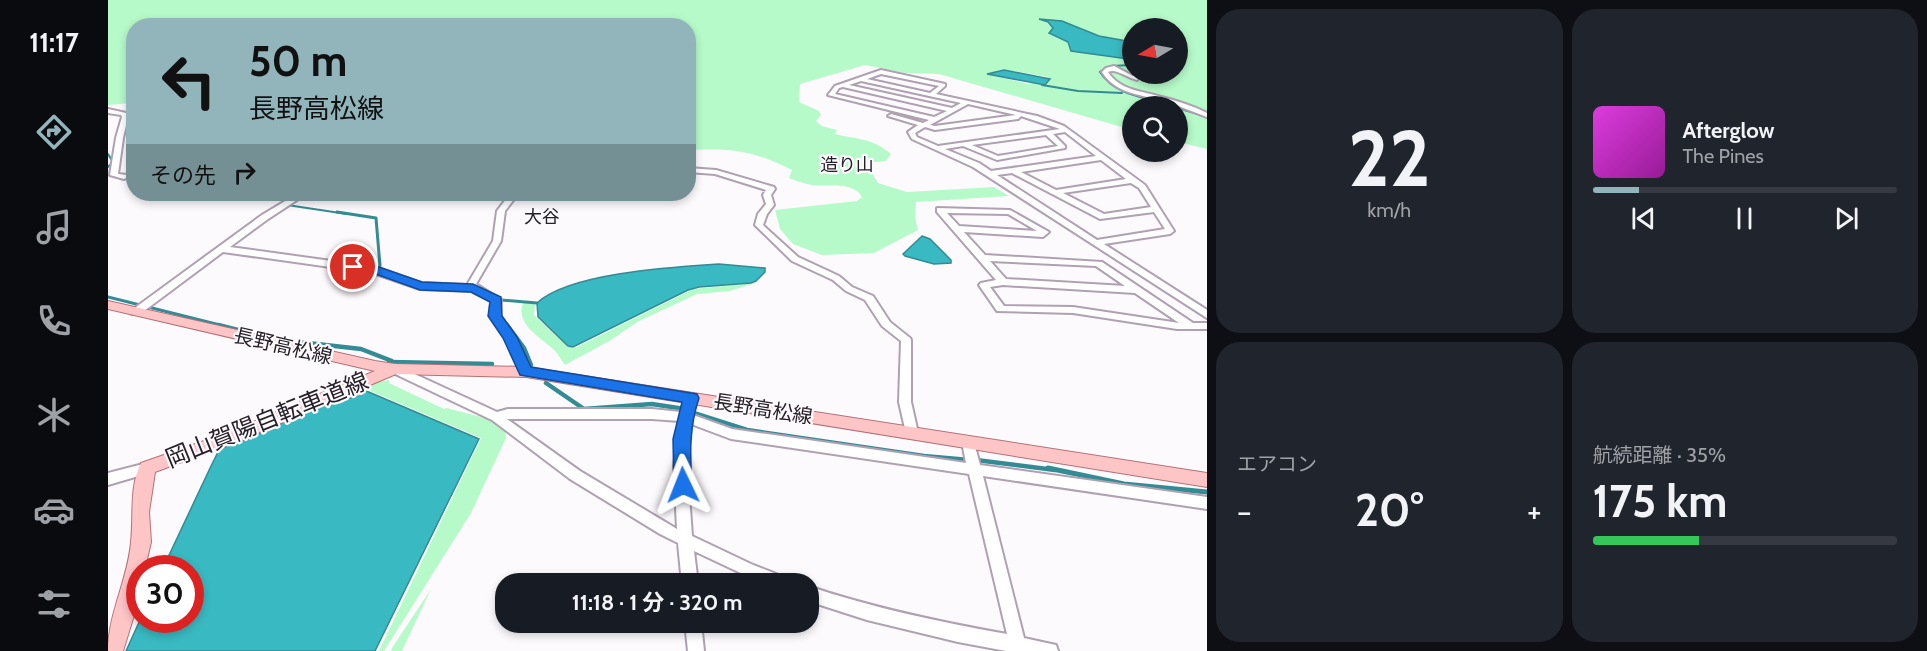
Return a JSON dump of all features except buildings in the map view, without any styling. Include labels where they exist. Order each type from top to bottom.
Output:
[{"type":"main road","name":"長野高松線","points":[[108,305],[142,308],[395,369],[526,372],[688,408],[912,433],[972,457],[1207,480]]},
{"type":"main road","name":"岡山賀陽自転車道線","points":[[112,651],[128,602],[141,542],[140,512],[147,468],[228,438],[395,369]]},
{"type":"street","points":[[1122,72],[1114,68],[1107,69],[1105,72],[1108,80],[1130,90],[1207,115]]},
{"type":"street","points":[[932,94],[943,85],[881,72],[837,87],[829,101],[935,128],[1027,116]]},
{"type":"street","points":[[861,78],[1027,116],[1068,130],[1142,187],[1170,231],[1095,243]]},
{"type":"street","points":[[842,85],[952,110]]},
{"type":"street","points":[[831,95],[934,119]]},
{"type":"street","points":[[968,102],[922,124],[911,132],[914,138],[976,165],[1207,315]]},
{"type":"street","points":[[108,111],[124,114],[125,117],[118,136],[118,159],[114,175],[124,177],[108,180]]},
{"type":"street","points":[[936,148],[1068,130]]},
{"type":"street","points":[[963,144],[997,158],[1063,147],[1048,133]]},
{"type":"street","points":[[989,174],[1104,157]]},
{"type":"street","points":[[696,171],[716,172],[771,189],[767,195],[770,205],[763,211],[760,219],[759,225],[763,231],[795,259],[836,278],[849,289],[868,298],[886,324],[902,334],[906,340],[905,402],[912,433]]},
{"type":"street","points":[[1014,171],[1103,217],[1155,209]]},
{"type":"street","points":[[1056,192],[1133,180]]},
{"type":"street","points":[[142,308],[265,217],[291,201]]},
{"type":"street","points":[[473,288],[471,284],[500,234],[501,211],[509,201]]},
{"type":"street","points":[[958,229],[1043,234],[1045,232],[1010,212],[940,210],[1003,282]]},
{"type":"street","points":[[222,249],[375,270],[420,286],[473,288],[496,300],[495,316],[510,337],[526,372]]},
{"type":"street","points":[[982,258],[1099,264],[1191,326]]},
{"type":"street","points":[[1137,290],[1003,282],[984,285],[1001,309],[1073,310],[1177,326],[1207,326]]},
{"type":"street","points":[[395,369],[496,417],[574,476],[686,541],[758,573]]},
{"type":"street","points":[[496,417],[508,414],[652,414],[688,408],[731,434],[972,457],[1207,503]]},
{"type":"street","points":[[688,408],[681,439],[689,573]]},
{"type":"street","points":[[972,457],[1018,648]]},
{"type":"street","points":[[108,478],[147,468]]},
{"type":"street","points":[[819,597],[904,622],[1018,648],[1050,651]]},
{"type":"street","points":[[694,633],[696,651]]},
{"type":"green space","points":[[108,0],[1207,0],[1207,149],[1188,144],[1188,96],[1122,96],[1122,127],[939,74],[905,73],[865,65],[800,84],[799,102],[819,111],[821,115],[816,121],[822,126],[837,130],[835,134],[871,142],[891,154],[886,161],[866,163],[878,183],[907,192],[994,187],[1009,196],[916,202],[915,217],[918,230],[874,253],[822,255],[793,244],[780,229],[775,210],[857,201],[862,197],[858,192],[847,187],[812,185],[789,178],[792,170],[753,154],[718,149],[696,150],[696,18],[126,18],[126,104],[108,105]],"holes":[[[1014,71],[1048,77],[1029,84],[987,74]]]},
{"type":"green space","points":[[755,283],[730,291],[697,294],[637,322],[611,340],[565,365],[555,351],[530,329],[521,311],[523,303],[535,303],[534,315],[568,347],[575,348],[693,289]]},
{"type":"green space","points":[[389,380],[389,383],[444,409],[489,419],[505,430],[506,438],[471,513],[384,651],[379,651],[481,438],[368,390],[363,385]]},
{"type":"green space","points":[[431,589],[402,651],[391,651],[392,648]]},
{"type":"water","points":[[1039,19],[1062,21],[1099,36],[1122,40],[1122,58],[1071,51],[1068,42],[1049,33],[1053,28],[1048,22]]},
{"type":"water","points":[[1004,70],[1050,79],[1045,85],[987,74]]},
{"type":"water","points":[[922,236],[930,239],[951,260],[951,263],[934,264],[905,256],[903,254]]},
{"type":"water","points":[[719,264],[765,268],[765,272],[751,283],[688,290],[573,347],[568,346],[538,317],[537,303],[552,293],[572,285],[623,273]]},
{"type":"water","points":[[364,390],[479,439],[375,651],[126,651],[134,633],[204,633],[204,555],[169,555],[219,450],[227,446],[226,436],[222,433],[234,429],[228,435],[230,445],[234,445],[312,409],[357,396],[356,394]]},
{"type":"waterway","points":[[1122,65],[1111,66],[1100,72],[1114,87],[1137,96]]},
{"type":"waterway","points":[[1042,85],[1078,91],[1122,93]]},
{"type":"waterway","points":[[1188,111],[1207,117]]},
{"type":"waterway","points":[[108,154],[113,162],[108,167]]},
{"type":"waterway","points":[[287,205],[347,214]]},
{"type":"waterway","points":[[337,212],[376,218],[380,266]]},
{"type":"waterway","points":[[108,297],[224,326]]},
{"type":"waterway","points":[[500,305],[501,300],[537,303]]},
{"type":"waterway","points":[[500,315],[508,326]]},
{"type":"waterway","points":[[218,325],[242,331]]},
{"type":"waterway","points":[[507,325],[524,348],[531,365]]},
{"type":"waterway","points":[[299,342],[361,349],[392,361]]},
{"type":"waterway","points":[[389,362],[492,364]]},
{"type":"waterway","points":[[546,383],[584,409],[652,404],[678,408],[747,430],[924,456],[969,460]]},
{"type":"waterway","points":[[976,460],[1055,470]]},
{"type":"waterway","points":[[1048,468],[1124,484],[1207,492]]},
{"type":"district","name":"造り山","points":[[847,165]]},
{"type":"district","name":"大谷","points":[[542,217]]},
{"type":"route","points":[[353,267],[375,270],[420,286],[473,288],[496,300],[495,316],[510,337],[526,372],[692,398],[685,417],[681,439],[683,485]]}]
